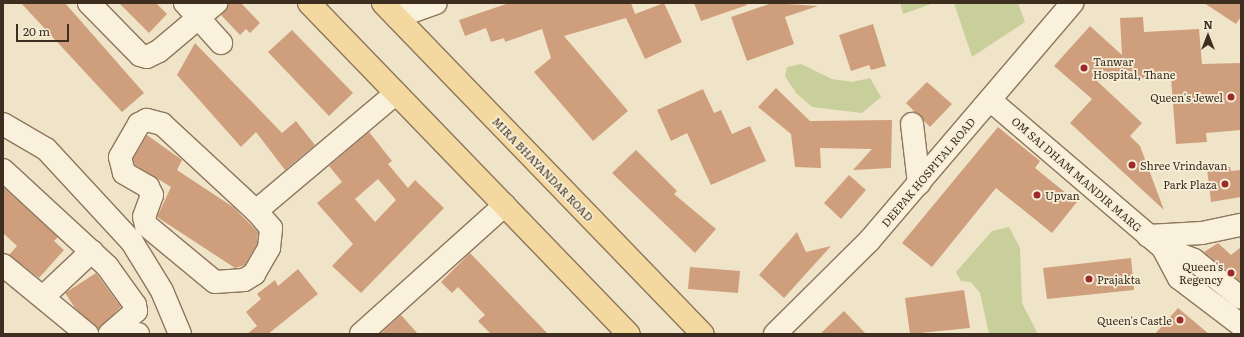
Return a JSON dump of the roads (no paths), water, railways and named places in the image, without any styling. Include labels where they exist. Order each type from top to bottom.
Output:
[{"type":"main road","points":[[309,3],[629,334]]},
{"type":"main road","name":"MIRA BHAYANDAR ROAD","points":[[390,10],[703,334]]},
{"type":"street","points":[[89,3],[140,55],[147,57],[200,19],[216,3]]},
{"type":"street","points":[[184,3],[221,43]]},
{"type":"street","points":[[390,10],[436,3]]},
{"type":"street","name":"DEEPAK HOSPITAL ROAD","points":[[775,334],[869,241],[1072,3]]},
{"type":"street","points":[[256,211],[396,93]]},
{"type":"street","name":"OM SAI DHAM MANDIR MARG","points":[[990,100],[1155,242],[1179,278],[1241,325]]},
{"type":"street","points":[[153,121],[162,124],[256,211],[270,228],[270,237],[269,248],[254,274],[230,283],[215,282],[146,225],[144,218],[152,195],[148,187],[124,173],[120,157],[139,124],[153,121]]},
{"type":"street","points":[[3,124],[46,149],[132,242],[162,291],[180,334]]},
{"type":"street","points":[[912,124],[918,184]]},
{"type":"street","points":[[3,170],[92,251],[135,305],[136,311],[110,334]]},
{"type":"street","points":[[361,334],[505,205]]},
{"type":"street","points":[[1155,242],[1241,225]]},
{"type":"street","name":"OM SAI DHAM MANDIR MARG","points":[[1155,242],[1194,260],[1241,298]]},
{"type":"street","points":[[43,297],[92,251]]},
{"type":"street","points":[[1179,278],[1194,260]]},
{"type":"street","points":[[3,265],[87,334]]},
{"type":"place","name":"Tanwar Hospital, Thane","points":[[1084,68]]},
{"type":"place","name":"Queen's Jewel","points":[[1231,97]]},
{"type":"place","name":"Shree Vrindavan","points":[[1132,165]]},
{"type":"place","name":"Park Plaza","points":[[1225,184]]},
{"type":"place","name":"Upvan","points":[[1037,195]]},
{"type":"place","name":"Queen's Regency","points":[[1231,273]]},
{"type":"place","name":"Prajakta","points":[[1089,279]]},
{"type":"place","name":"Queen's Castle","points":[[1180,320]]}]
